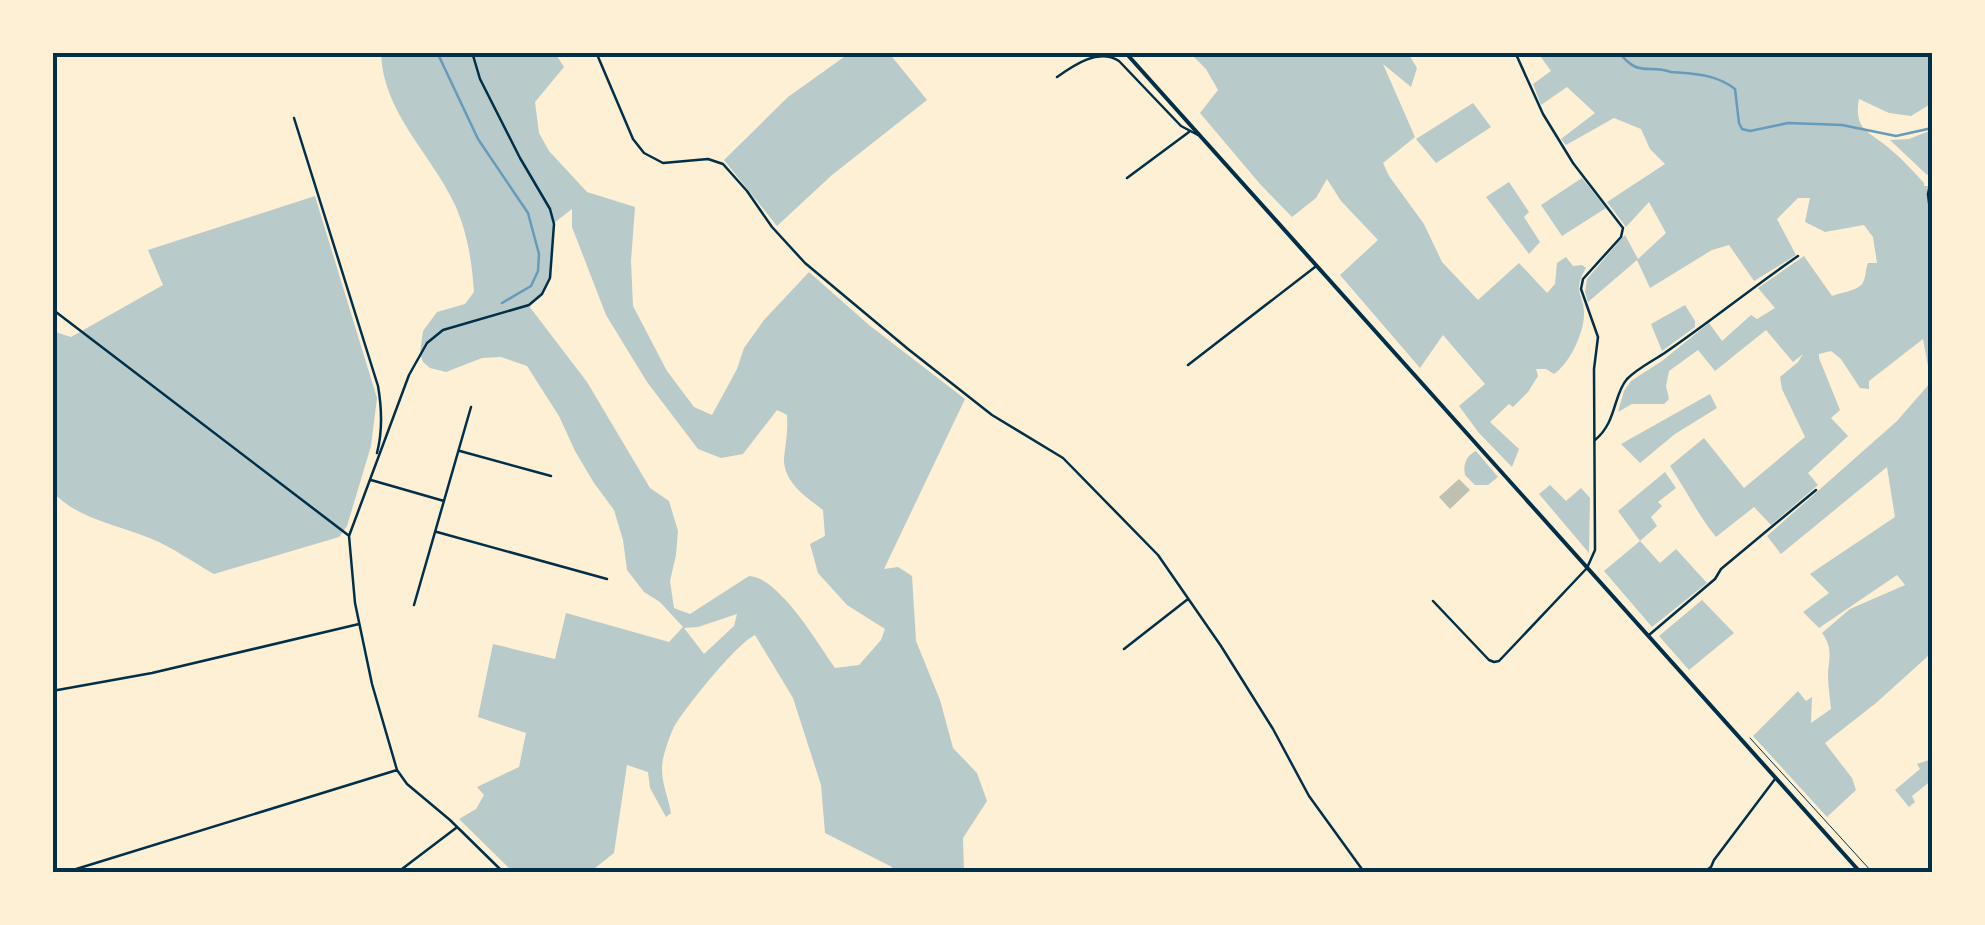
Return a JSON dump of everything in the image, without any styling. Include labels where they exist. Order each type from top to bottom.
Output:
[{"type":"street","points":[[472,52],[480,79],[550,208],[554,224],[550,278],[542,294],[523,308],[481,317],[435,335],[413,365],[350,536],[355,603],[396,770],[504,872]]},
{"type":"street","points":[[596,52],[632,139],[644,154],[662,163],[708,160],[723,164],[772,228],[805,263],[992,415],[1063,458],[1158,555],[1273,729],[1309,796],[1364,872]]},
{"type":"street","points":[[1125,52],[1860,872]]},
{"type":"street","points":[[1433,601],[1494,662],[1587,568],[1595,550],[1594,369],[1598,338],[1581,289],[1582,279],[1620,237],[1623,228],[1563,147],[1514,52]]},
{"type":"street","points":[[1056,77],[1087,59],[1112,57],[1182,126],[1199,135]]},
{"type":"street","points":[[294,118],[378,386],[382,436],[375,464]]},
{"type":"street","points":[[1127,178],[1189,132]]},
{"type":"street","points":[[1932,176],[1928,194],[1932,226]]},
{"type":"street","points":[[1594,441],[1615,411],[1622,385],[1630,376],[1798,256]]},
{"type":"street","points":[[1188,365],[1316,266]]},
{"type":"street","points":[[52,309],[350,536]]},
{"type":"street","points":[[414,605],[471,406]]},
{"type":"street","points":[[458,450],[551,476]]},
{"type":"street","points":[[369,480],[444,501]]},
{"type":"street","points":[[1648,636],[1816,490]]},
{"type":"street","points":[[435,531],[607,579]]},
{"type":"street","points":[[1124,649],[1189,598]]},
{"type":"street","points":[[52,691],[152,673],[360,624]]},
{"type":"street","points":[[73,870],[396,770]]},
{"type":"street","points":[[1704,872],[1776,778]]},
{"type":"street","points":[[398,872],[458,827]]},
{"type":"path","points":[[1746,734],[1872,872]]},
{"type":"shaded area","points":[[851,52],[889,53],[927,100],[832,175],[777,226],[724,160],[788,97]]},
{"type":"shaded area","points":[[381,53],[555,53],[564,67],[535,102],[539,133],[549,151],[587,192],[635,207],[633,306],[667,371],[694,407],[712,415],[744,348],[809,272],[869,325],[965,399],[884,569],[898,567],[912,576],[916,641],[940,700],[953,748],[977,773],[987,801],[963,838],[964,872],[892,872],[892,867],[825,833],[821,785],[793,698],[755,635],[711,678],[673,729],[662,766],[671,813],[666,817],[650,788],[648,772],[627,765],[614,853],[590,872],[513,872],[459,819],[476,809],[484,795],[477,787],[519,767],[526,733],[478,717],[493,644],[555,659],[566,613],[669,642],[683,627],[660,602],[644,592],[627,570],[614,510],[594,483],[527,366],[501,357],[482,358],[446,372],[423,362],[423,331],[437,312],[465,304],[474,292],[471,260],[456,207],[399,115],[384,75]],"holes":[[[572,209],[572,227],[606,315],[647,382],[698,449],[721,458],[743,454],[777,410],[787,415],[787,474],[823,510],[825,536],[810,544],[818,573],[847,605],[885,629],[881,640],[859,665],[835,668],[797,613],[761,579],[749,576],[690,614],[674,608],[670,581],[678,531],[669,501],[650,488],[587,382],[529,306],[549,278],[554,223]],[[737,614],[734,626],[704,654],[684,628]]]},
{"type":"shaded area","points":[[1190,53],[1408,53],[1417,68],[1411,87],[1383,64],[1415,137],[1383,163],[1424,224],[1442,262],[1478,300],[1519,263],[1547,293],[1555,284],[1557,263],[1566,257],[1573,266],[1586,268],[1579,289],[1583,324],[1570,356],[1554,374],[1536,369],[1538,376],[1528,392],[1490,422],[1519,449],[1512,467],[1459,406],[1485,384],[1443,335],[1420,368],[1340,275],[1378,240],[1341,201],[1327,179],[1316,198],[1292,217],[1200,113],[1218,90],[1206,69]]},
{"type":"shaded area","points":[[1538,53],[1932,53],[1932,103],[1911,116],[1889,113],[1859,99],[1858,110],[1865,130],[1899,157],[1924,186],[1932,186],[1932,646],[1927,657],[1825,743],[1852,778],[1856,790],[1827,817],[1753,736],[1798,691],[1806,701],[1812,697],[1811,723],[1831,709],[1829,648],[1822,633],[1850,609],[1905,585],[1897,575],[1819,628],[1803,612],[1829,593],[1810,574],[1895,517],[1887,467],[1781,554],[1767,536],[1897,421],[1931,382],[1923,339],[1869,381],[1869,389],[1860,388],[1831,351],[1819,354],[1840,410],[1831,418],[1848,436],[1808,473],[1818,485],[1771,525],[1754,507],[1716,537],[1670,466],[1704,438],[1744,488],[1805,437],[1780,377],[1803,354],[1793,362],[1766,330],[1715,371],[1698,350],[1669,371],[1669,399],[1664,404],[1632,404],[1618,412],[1624,391],[1631,381],[1709,323],[1722,341],[1751,315],[1757,319],[1775,308],[1758,288],[1804,256],[1832,296],[1859,287],[1868,263],[1877,263],[1873,237],[1864,225],[1825,232],[1805,222],[1810,198],[1798,198],[1777,219],[1796,255],[1754,281],[1729,245],[1712,250],[1650,288],[1637,260],[1588,302],[1587,279],[1625,235],[1638,259],[1666,233],[1649,202],[1626,227],[1607,202],[1665,164],[1650,149],[1641,129],[1614,118],[1566,145],[1561,139],[1595,113],[1567,87],[1541,105],[1533,84],[1551,71]]},
{"type":"shaded area","points":[[1473,103],[1491,127],[1436,163],[1416,139]]},
{"type":"shaded area","points":[[1932,130],[1932,169],[1927,175],[1890,140],[1909,139]]},
{"type":"shaded area","points":[[1582,178],[1606,208],[1562,236],[1541,205]]},
{"type":"shaded area","points":[[1509,182],[1529,212],[1524,217],[1540,242],[1529,254],[1486,197]]},
{"type":"shaded area","points":[[315,196],[377,398],[371,446],[347,526],[339,537],[214,574],[160,543],[85,515],[62,501],[52,491],[52,331],[71,337],[163,285],[148,250]]},
{"type":"shaded area","points":[[1685,305],[1695,327],[1662,351],[1651,324]]},
{"type":"shaded area","points":[[1710,394],[1717,408],[1675,434],[1640,463],[1621,444]]},
{"type":"shaded area","points":[[1476,451],[1498,477],[1488,485],[1475,485],[1465,475],[1466,461]]},
{"type":"shaded area","points":[[1665,472],[1676,488],[1658,502],[1662,506],[1651,517],[1657,526],[1640,541],[1618,511]]},
{"type":"shaded area","points":[[1550,485],[1566,501],[1581,488],[1590,498],[1589,553],[1539,494]]},
{"type":"shaded area","points":[[1640,541],[1660,563],[1676,549],[1707,583],[1652,627],[1604,571]]},
{"type":"shaded area","points":[[1702,600],[1734,633],[1689,670],[1659,636]]},
{"type":"shaded area","points":[[1932,759],[1932,780],[1912,796],[1915,802],[1909,807],[1895,790],[1920,769],[1917,764]]},
{"type":"building","points":[[1459,479],[1470,490],[1450,509],[1439,497]]},
{"type":"waterway","points":[[437,52],[478,139],[528,213],[539,254],[538,271],[531,286],[502,303]]},
{"type":"waterway","points":[[1619,52],[1638,68],[1705,76],[1728,84],[1735,89],[1739,123],[1742,129],[1750,131],[1788,123],[1842,125],[1896,136],[1932,128]]}]
